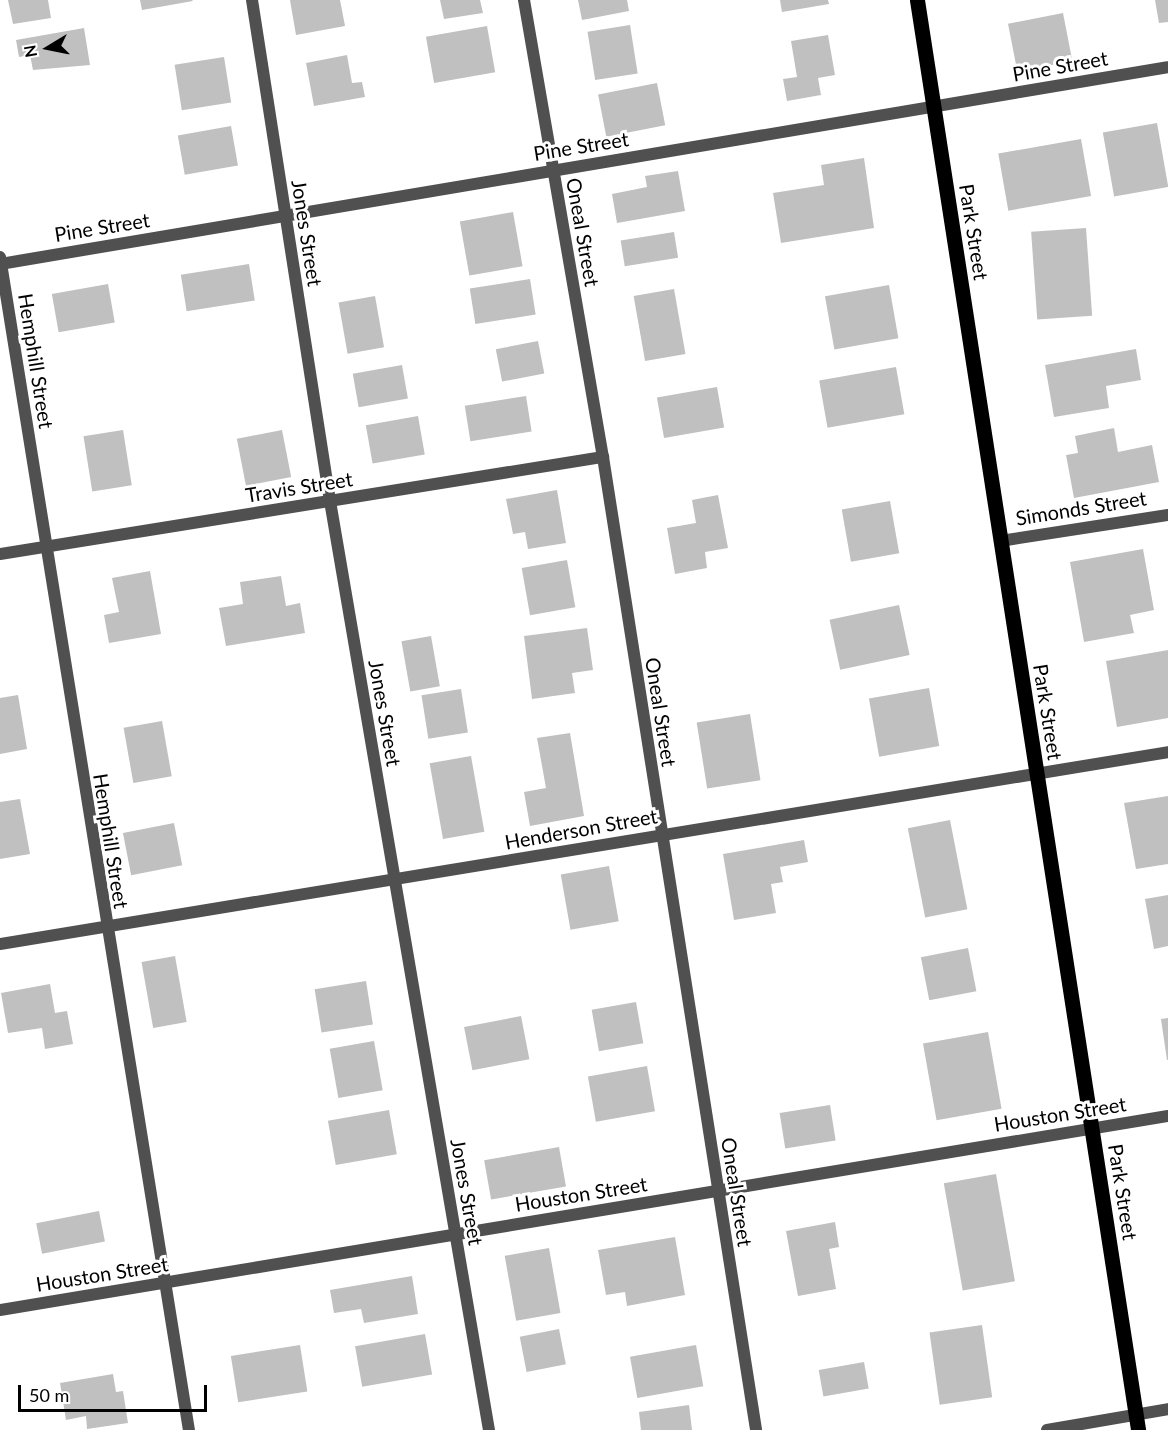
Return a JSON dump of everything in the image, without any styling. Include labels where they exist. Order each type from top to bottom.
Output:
[{"type":"main road","name":"Park Street","points":[[917,0],[1138,1430]]},
{"type":"street","name":"Jones Street","points":[[252,0],[284,216],[393,882],[489,1430]]},
{"type":"street","name":"Oneal Street","points":[[524,0],[603,457],[660,835],[756,1430]]},
{"type":"street","name":"Pine Street","points":[[0,261],[284,216],[1168,67]]},
{"type":"street","name":"Hemphill Street","points":[[0,261],[105,928],[189,1430]]},
{"type":"street","name":"Travis Street","points":[[0,554],[603,457]]},
{"type":"street","name":"Simonds Street","points":[[1000,541],[1168,515]]},
{"type":"street","name":"Henderson Street","points":[[0,944],[393,882],[660,835],[1168,752]]},
{"type":"street","name":"Houston Street","points":[[0,1310],[1168,1116]]},
{"type":"street","points":[[1047,1430],[1168,1409]]},
{"type":"building","points":[[8,0],[48,0],[51,18],[13,24]]},
{"type":"building","points":[[140,0],[192,0],[193,1],[142,10]]},
{"type":"building","points":[[290,0],[340,0],[345,26],[296,35]]},
{"type":"building","points":[[440,0],[480,0],[483,13],[444,19]]},
{"type":"building","points":[[578,0],[627,0],[629,11],[582,20]]},
{"type":"building","points":[[780,0],[828,0],[829,4],[782,12]]},
{"type":"building","points":[[1155,0],[1168,0],[1168,22],[1159,23]]},
{"type":"building","points":[[1063,13],[1072,61],[1017,72],[1008,24]]},
{"type":"building","points":[[630,25],[638,73],[595,80],[588,32]]},
{"type":"building","points":[[487,26],[495,72],[434,83],[426,37]]},
{"type":"building","points":[[84,28],[90,65],[33,70],[30,55],[19,57],[16,40]]},
{"type":"building","points":[[828,35],[835,75],[818,78],[821,95],[787,101],[783,79],[797,77],[791,41]]},
{"type":"building","points":[[347,55],[352,83],[362,82],[365,97],[314,106],[306,63]]},
{"type":"building","points":[[224,57],[231,102],[182,110],[175,65]]},
{"type":"building","points":[[657,83],[665,125],[606,137],[598,94]]},
{"type":"building","points":[[1157,123],[1168,187],[1114,197],[1103,133]]},
{"type":"building","points":[[231,126],[238,165],[185,175],[178,135]]},
{"type":"building","points":[[1081,139],[1091,196],[1008,211],[998,154]]},
{"type":"building","points":[[864,158],[874,228],[781,243],[773,193],[824,185],[821,165]]},
{"type":"building","points":[[678,171],[685,211],[617,223],[612,194],[647,187],[645,176]]},
{"type":"building","points":[[513,212],[523,266],[469,276],[460,221]]},
{"type":"building","points":[[1086,228],[1092,316],[1037,320],[1031,232]]},
{"type":"building","points":[[674,232],[678,258],[625,266],[621,240]]},
{"type":"building","points":[[249,264],[255,301],[187,311],[181,275]]},
{"type":"building","points":[[530,279],[536,315],[475,324],[470,289]]},
{"type":"building","points":[[108,284],[115,322],[59,332],[52,294]]},
{"type":"building","points":[[889,285],[898,338],[834,349],[825,296]]},
{"type":"building","points":[[674,289],[685,354],[645,361],[634,296]]},
{"type":"building","points":[[375,296],[384,347],[348,354],[339,302]]},
{"type":"building","points":[[538,341],[544,373],[502,382],[496,349]]},
{"type":"building","points":[[1136,349],[1141,380],[1106,386],[1109,408],[1054,417],[1045,365]]},
{"type":"building","points":[[402,365],[408,398],[359,407],[353,374]]},
{"type":"building","points":[[896,367],[904,414],[828,428],[819,381]]},
{"type":"building","points":[[717,387],[724,427],[664,438],[657,398]]},
{"type":"building","points":[[526,396],[532,432],[470,441],[465,406]]},
{"type":"building","points":[[418,416],[425,454],[373,464],[366,425]]},
{"type":"building","points":[[1114,428],[1118,452],[1152,445],[1159,482],[1074,498],[1066,455],[1078,453],[1075,436]]},
{"type":"building","points":[[123,430],[132,485],[92,492],[83,436]]},
{"type":"building","points":[[282,430],[291,477],[246,486],[237,439]]},
{"type":"building","points":[[557,490],[566,543],[528,549],[525,532],[513,534],[506,499]]},
{"type":"building","points":[[718,495],[728,548],[705,552],[707,568],[675,574],[667,528],[696,523],[692,500]]},
{"type":"building","points":[[890,501],[899,553],[851,562],[842,510]]},
{"type":"building","points":[[1143,549],[1154,610],[1130,615],[1134,633],[1084,642],[1070,562]]},
{"type":"building","points":[[567,560],[575,607],[530,615],[522,568]]},
{"type":"building","points":[[150,571],[161,634],[109,643],[104,615],[119,612],[112,578]]},
{"type":"building","points":[[281,576],[286,606],[300,603],[305,633],[226,646],[219,608],[243,604],[240,582]]},
{"type":"building","points":[[899,605],[910,655],[840,670],[830,620]]},
{"type":"building","points":[[587,628],[593,670],[572,673],[575,693],[532,699],[524,636]]},
{"type":"building","points":[[431,636],[440,686],[410,691],[401,641]]},
{"type":"building","points":[[1168,650],[1168,718],[1117,727],[1106,661]]},
{"type":"building","points":[[929,688],[939,746],[879,757],[869,699]]},
{"type":"building","points":[[461,689],[468,732],[428,739],[421,695]]},
{"type":"building","points":[[18,695],[27,749],[0,754],[0,698]]},
{"type":"building","points":[[750,714],[760,780],[707,789],[697,722]]},
{"type":"building","points":[[162,721],[172,776],[133,783],[124,728]]},
{"type":"building","points":[[570,733],[584,816],[530,826],[524,792],[546,788],[537,738]]},
{"type":"building","points":[[471,756],[484,832],[443,839],[430,763]]},
{"type":"building","points":[[1168,796],[1168,864],[1136,869],[1124,803]]},
{"type":"building","points":[[20,799],[30,854],[0,859],[0,802]]},
{"type":"building","points":[[950,820],[967,909],[925,918],[908,828]]},
{"type":"building","points":[[174,823],[182,865],[131,875],[123,833]]},
{"type":"building","points":[[804,840],[808,862],[780,867],[783,882],[771,884],[776,913],[734,920],[723,854]]},
{"type":"building","points":[[609,866],[619,921],[570,930],[561,875]]},
{"type":"building","points":[[1168,895],[1168,946],[1154,949],[1145,899]]},
{"type":"building","points":[[968,948],[976,991],[929,1000],[921,957]]},
{"type":"building","points":[[175,956],[187,1022],[153,1028],[142,962]]},
{"type":"building","points":[[366,981],[373,1024],[322,1033],[315,989]]},
{"type":"building","points":[[50,984],[55,1013],[67,1011],[73,1044],[45,1049],[42,1028],[8,1033],[1,993]]},
{"type":"building","points":[[636,1002],[643,1043],[599,1051],[592,1010]]},
{"type":"building","points":[[521,1016],[529,1059],[472,1070],[464,1027]]},
{"type":"building","points":[[1168,1018],[1168,1060],[1167,1060],[1161,1019]]},
{"type":"building","points":[[988,1032],[1002,1109],[937,1120],[923,1043]]},
{"type":"building","points":[[374,1041],[383,1090],[338,1098],[330,1049]]},
{"type":"building","points":[[647,1066],[655,1111],[596,1122],[588,1076]]},
{"type":"building","points":[[830,1105],[836,1141],[785,1149],[780,1113]]},
{"type":"building","points":[[389,1110],[397,1154],[336,1165],[328,1121]]},
{"type":"building","points":[[559,1147],[566,1186],[491,1200],[484,1160]]},
{"type":"building","points":[[996,1174],[1015,1281],[963,1291],[944,1183]]},
{"type":"building","points":[[99,1211],[105,1241],[42,1254],[36,1223]]},
{"type":"building","points":[[835,1222],[839,1247],[829,1249],[836,1289],[798,1296],[786,1231]]},
{"type":"building","points":[[675,1237],[685,1295],[627,1306],[625,1292],[606,1295],[598,1250]]},
{"type":"building","points":[[549,1248],[560,1313],[516,1321],[505,1256]]},
{"type":"building","points":[[412,1276],[418,1314],[364,1323],[361,1309],[334,1313],[330,1290]]},
{"type":"building","points":[[982,1325],[992,1397],[940,1405],[930,1332]]},
{"type":"building","points":[[559,1329],[566,1364],[527,1372],[520,1337]]},
{"type":"building","points":[[425,1334],[432,1374],[362,1387],[355,1346]]},
{"type":"building","points":[[300,1345],[307,1391],[238,1402],[231,1356]]},
{"type":"building","points":[[696,1345],[703,1386],[637,1398],[630,1357]]},
{"type":"building","points":[[864,1362],[869,1389],[823,1397],[819,1370]]},
{"type":"building","points":[[113,1374],[116,1392],[123,1391],[128,1423],[87,1429],[86,1416],[66,1420],[60,1383]]},
{"type":"building","points":[[689,1405],[692,1430],[641,1430],[639,1412]]}]
